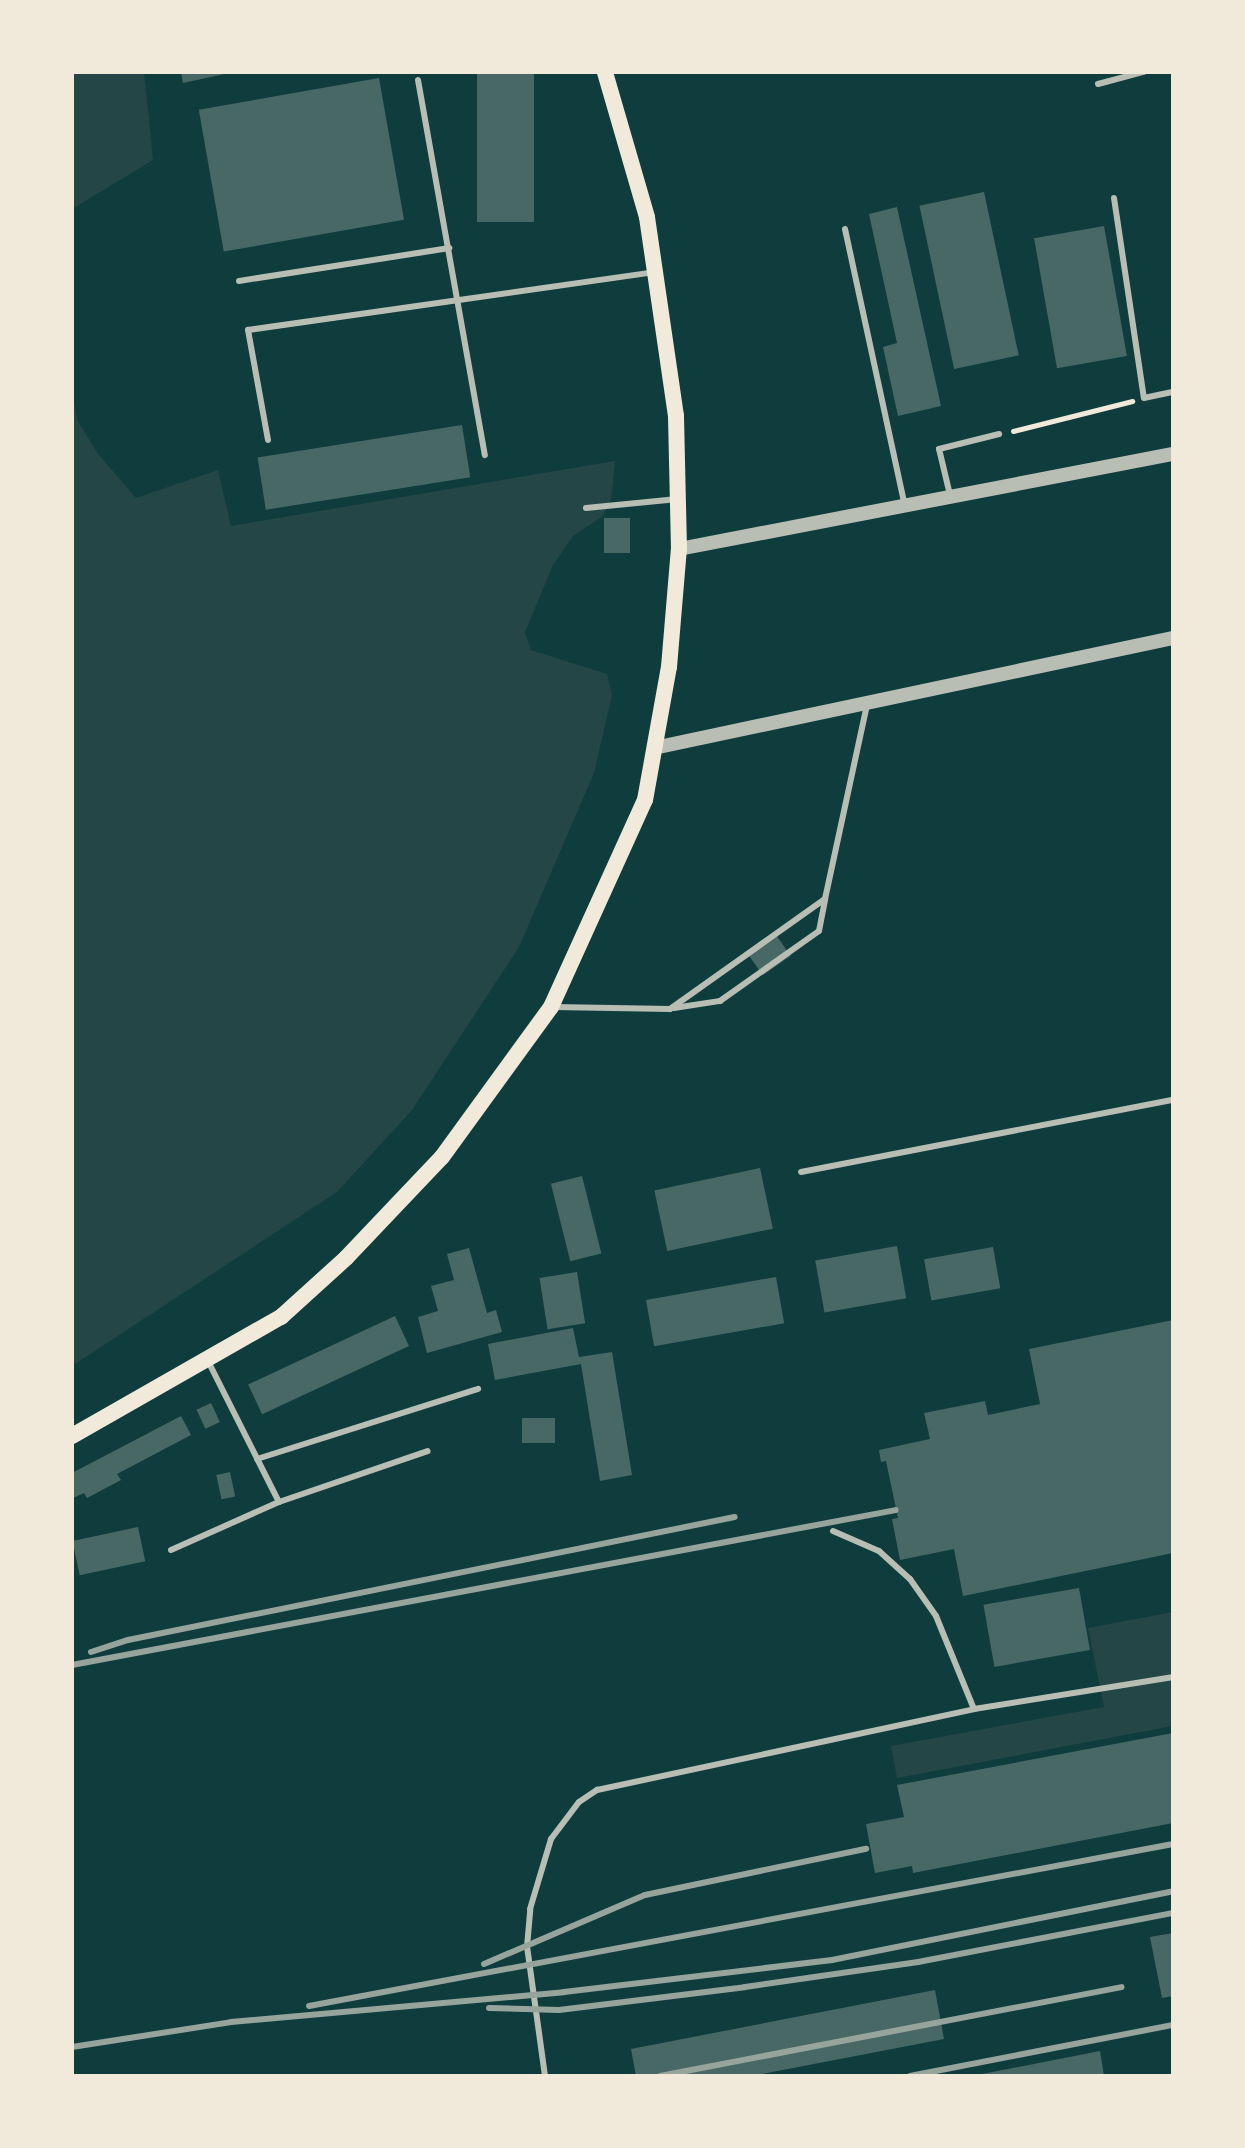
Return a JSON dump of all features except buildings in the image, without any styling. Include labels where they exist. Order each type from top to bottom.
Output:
[{"type":"main road","points":[[72,1436],[281,1317],[346,1258],[442,1157],[551,1007],[645,800],[669,667],[679,549],[676,416],[647,217],[605,72]]},
{"type":"street","points":[[679,549],[1173,454]]},
{"type":"street","points":[[654,748],[1173,638]]},
{"type":"lane","points":[[1098,84],[1143,72]]},
{"type":"lane","points":[[418,80],[485,455]]},
{"type":"lane","points":[[1114,198],[1144,398],[1173,392]]},
{"type":"lane","points":[[845,229],[905,506]]},
{"type":"lane","points":[[239,281],[449,248]]},
{"type":"lane","points":[[268,440],[248,330],[460,302],[657,271]]},
{"type":"lane","points":[[951,498],[939,449],[999,434]]},
{"type":"lane","points":[[586,508],[678,499]]},
{"type":"lane","points":[[551,1007],[670,1009],[720,1001],[819,931],[868,701]]},
{"type":"lane","points":[[670,1009],[825,899]]},
{"type":"lane","points":[[801,1172],[1173,1100]]},
{"type":"lane","points":[[208,1361],[279,1502]]},
{"type":"lane","points":[[257,1459],[478,1389]]},
{"type":"lane","points":[[171,1550],[279,1502],[428,1451]]},
{"type":"lane","points":[[833,1531],[879,1551],[910,1579],[936,1616],[974,1709]]},
{"type":"lane","points":[[545,2076],[527,1947],[530,1909],[551,1839],[579,1802],[618,1782],[974,1709],[1173,1677]]},
{"type":"path","points":[[999,434],[1144,398]]},
{"type":"shaded area","points":[[72,72],[144,72],[153,160],[72,209]]},
{"type":"shaded area","points":[[72,388],[77,420],[98,454],[136,498],[218,470],[231,526],[615,461],[611,499],[603,516],[573,536],[553,565],[525,632],[531,650],[607,674],[612,695],[594,773],[519,947],[412,1110],[337,1192],[72,1366]]},
{"type":"shaded area","points":[[1173,1612],[1173,1726],[897,1778],[891,1746],[1104,1707],[1088,1628]]},
{"type":"railway","points":[[72,1665],[896,1510]]},
{"type":"railway","points":[[91,1652],[128,1640],[735,1517]]},
{"type":"railway","points":[[309,2006],[1173,1844]]},
{"type":"railway","points":[[484,1964],[645,1895],[866,1849]]},
{"type":"railway","points":[[72,2047],[231,2022],[564,1992],[832,1960],[1173,1891]]},
{"type":"railway","points":[[489,2008],[559,2010],[745,1987],[918,1962],[1173,1913]]},
{"type":"railway","points":[[660,2076],[1122,1987]]},
{"type":"railway","points":[[910,2076],[1173,2025]]}]
